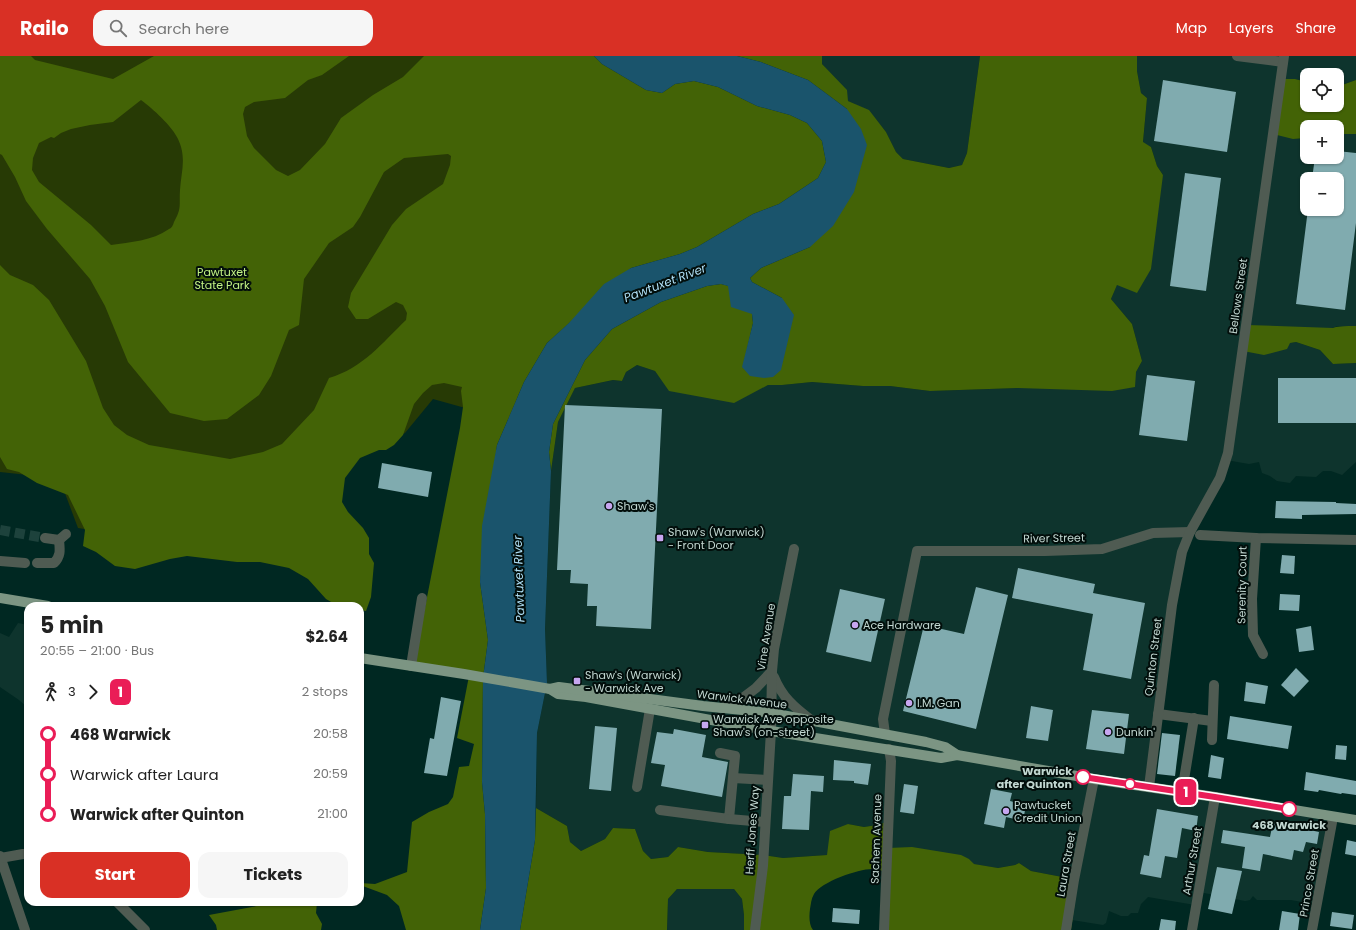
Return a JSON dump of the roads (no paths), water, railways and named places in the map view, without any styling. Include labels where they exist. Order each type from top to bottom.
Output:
[{"type":"main road","points":[[0,598],[24,602]]},
{"type":"main road","points":[[364,659],[479,676],[549,689]]},
{"type":"main road","name":"Warwick Avenue","points":[[549,689],[559,686],[720,708],[771,713],[926,742],[945,747],[957,754],[1094,779],[1356,820]]},
{"type":"main road","name":"Warwick Avenue","points":[[549,689],[558,694],[586,697],[650,710],[700,717],[771,731],[941,758],[957,754]]},
{"type":"street","points":[[1237,56],[1284,59]]},
{"type":"street","name":"Bellows Street","points":[[1195,533],[1220,478],[1228,453],[1284,59]]},
{"type":"street","name":"River Street","points":[[885,734],[883,719],[917,551],[1044,551],[1102,549],[1153,533],[1195,533],[1256,538],[1356,540]]},
{"type":"street","name":"Quinton Street","points":[[1149,787],[1172,605],[1182,552],[1195,533]]},
{"type":"street","points":[[37,564],[54,563],[58,559],[62,537],[45,538]]},
{"type":"street","name":"Serenity Court","points":[[1256,538],[1252,599],[1254,635],[1263,654]]},
{"type":"street","name":"Vine Avenue","points":[[771,731],[774,649],[794,548]]},
{"type":"street","points":[[0,561],[25,562]]},
{"type":"street","points":[[411,666],[422,598]]},
{"type":"street","points":[[720,708],[740,700],[756,688],[772,671],[779,688],[792,706],[811,720]]},
{"type":"street","points":[[1212,740],[1214,685]]},
{"type":"street","points":[[637,787],[650,710]]},
{"type":"street","points":[[1158,714],[1212,721]]},
{"type":"street","points":[[1182,792],[1194,718]]},
{"type":"street","name":"Herff Jones Way","points":[[755,930],[763,866],[771,731]]},
{"type":"street","name":"Sachem Avenue","points":[[884,930],[891,761],[889,749]]},
{"type":"street","points":[[720,753],[735,756],[729,819]]},
{"type":"street","points":[[733,778],[768,780]]},
{"type":"street","name":"Laura Street","points":[[1066,930],[1074,880],[1094,779]]},
{"type":"street","name":"Arthur Street","points":[[1192,930],[1215,797]]},
{"type":"street","points":[[660,810],[765,822]]},
{"type":"street","name":"Prince Street","points":[[1312,930],[1333,817]]},
{"type":"street","points":[[24,854],[0,857],[25,930]]},
{"type":"street","points":[[121,906],[145,930]]},
{"type":"water","name":"Pawtuxet River","points":[[594,56],[737,56],[761,62],[808,80],[847,109],[861,129],[867,145],[854,192],[833,226],[810,247],[761,268],[750,278],[752,282],[782,298],[794,315],[781,370],[773,377],[764,378],[750,376],[742,367],[753,323],[752,314],[731,307],[728,286],[721,284],[707,286],[661,302],[612,329],[585,360],[553,424],[549,452],[551,471],[545,629],[547,683],[537,733],[535,840],[520,930],[480,930],[486,888],[485,814],[482,782],[483,678],[488,640],[480,582],[482,526],[497,445],[524,382],[547,343],[569,323],[604,284],[631,268],[680,254],[697,247],[753,214],[779,204],[818,178],[826,162],[822,141],[807,123],[790,115],[757,106],[718,87],[694,81],[675,84],[662,93],[646,90],[602,64]]},
{"type":"tunnel","points":[[0,530],[45,538]]},
{"type":"place","name":"Shaw's","points":[[609,506]]},
{"type":"place","name":"Shaw's (Warwick) - Front Door","points":[[660,538]]},
{"type":"place","name":"Ace Hardware","points":[[855,625]]},
{"type":"place","name":"Shaw's (Warwick) - Warwick Ave","points":[[577,681]]},
{"type":"place","name":"I.M. Gan","points":[[909,703]]},
{"type":"place","name":"Warwick Ave opposite Shaw's (on-street)","points":[[705,725]]},
{"type":"place","name":"Dunkin'","points":[[1108,732]]},
{"type":"place","name":"Warwick after Quinton","points":[[1083,777]]},
{"type":"place","name":"468 Warwick","points":[[1289,809]]},
{"type":"place","name":"Pawtucket Credit Union","points":[[1006,811]]},
{"type":"park label","name":"Pawtuxet State Park","points":[[222,278]]}]
